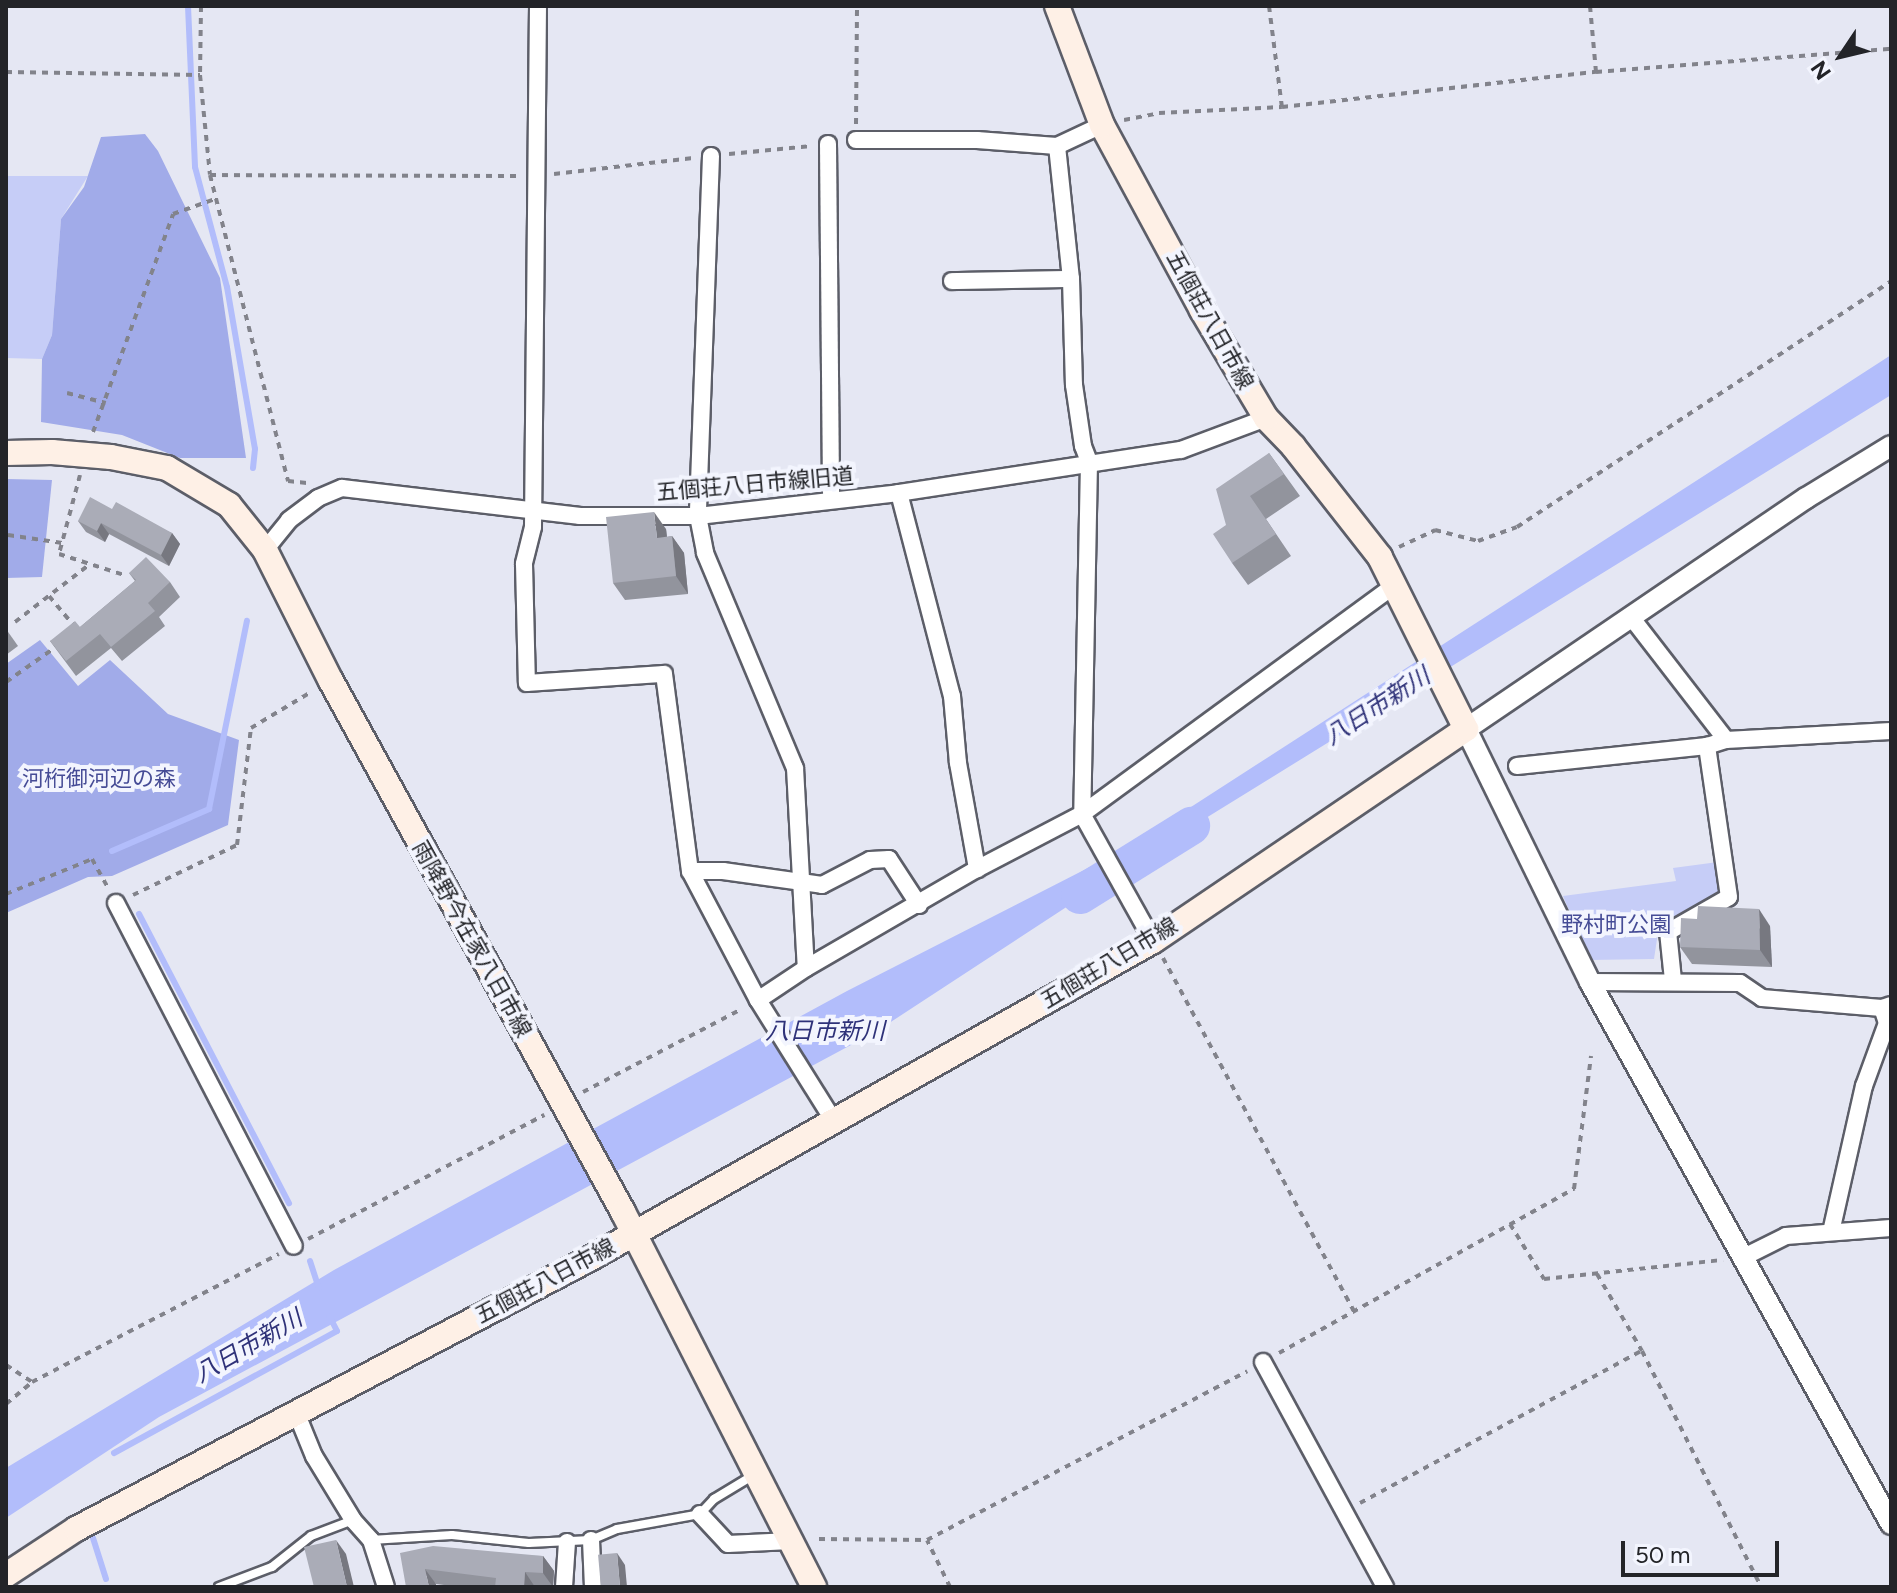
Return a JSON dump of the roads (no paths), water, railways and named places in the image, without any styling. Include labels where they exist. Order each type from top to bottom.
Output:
[{"type":"main road","name":"五個荘八日市線","points":[[6,1575],[76,1529],[296,1412],[628,1222],[834,1121],[1153,941],[1466,729],[1380,557],[1293,446],[1266,418],[1202,310],[1102,125],[1057,6]]},
{"type":"main road","name":"雨降野今在家八日市線","points":[[6,453],[67,453],[167,468],[229,505],[265,550],[552,1110],[628,1222],[814,1587]]},
{"type":"street","points":[[538,6],[533,527],[524,564],[527,683],[664,674],[690,871],[758,1000],[834,1121]]},
{"type":"street","points":[[856,140],[977,140],[1057,146],[1102,125]]},
{"type":"street","points":[[828,144],[831,498]]},
{"type":"street","points":[[1057,146],[1071,279],[1074,385],[1083,446],[1089,462],[1082,814],[1153,941]]},
{"type":"street","points":[[711,156],[698,516],[705,553],[795,768],[806,968]]},
{"type":"street","points":[[952,281],[1071,279]]},
{"type":"street","name":"五個荘八日市線旧道","points":[[265,550],[289,520],[318,498],[342,488],[532,512],[698,516],[831,498],[899,493],[1181,450],[1266,418]]},
{"type":"street","points":[[1891,446],[1466,729],[1512,829],[1590,982],[1891,1524]]},
{"type":"street","points":[[899,493],[952,696],[958,763],[977,869]]},
{"type":"street","points":[[758,1000],[806,968],[977,869],[1082,814],[1396,584]]},
{"type":"street","points":[[1631,617],[1726,740]]},
{"type":"street","points":[[1517,766],[1707,746],[1726,740],[1891,731]]},
{"type":"street","points":[[1673,980],[1668,932],[1729,897],[1707,746]]},
{"type":"street","points":[[690,871],[723,871],[822,885],[870,860],[889,859],[919,905]]},
{"type":"street","points":[[116,903],[294,1246]]},
{"type":"street","points":[[1590,982],[1673,980],[1740,983],[1762,998],[1886,1007],[1887,1023],[1864,1086],[1831,1232]]},
{"type":"street","points":[[1742,1258],[1786,1236],[1891,1228]]},
{"type":"street","points":[[1263,1362],[1385,1587]]},
{"type":"street","points":[[296,1412],[314,1456],[353,1520],[371,1540],[386,1587]]},
{"type":"street","points":[[700,1514],[728,1544],[791,1541]]},
{"type":"street","points":[[591,1540],[593,1587]]},
{"type":"street","points":[[564,1587],[567,1542]]},
{"type":"lane","points":[[371,1540],[452,1535],[529,1543],[591,1540],[617,1529],[700,1514],[714,1499],[756,1473]]},
{"type":"lane","points":[[219,1587],[272,1567],[311,1536],[353,1520]]},
{"type":"water","points":[[1891,355],[1891,395],[1146,855],[877,1031],[159,1417],[6,1518],[6,1468],[334,1270],[847,991],[1129,847]]},
{"type":"waterway","points":[[188,6],[195,167],[227,287],[255,449],[253,468]]},
{"type":"waterway","points":[[112,851],[209,809],[247,621]]},
{"type":"waterway","name":"八日市新川","points":[[1080,895],[1191,826]]},
{"type":"waterway","points":[[139,914],[289,1203]]},
{"type":"waterway","points":[[310,1261],[319,1288]]},
{"type":"waterway","points":[[114,1453],[337,1331],[330,1317]]},
{"type":"waterway","points":[[93,1538],[106,1579]]},
{"type":"park label","name":"河桁御河辺の森","points":[[99,779]]},
{"type":"park label","name":"野村町公園","points":[[1616,925]]}]
